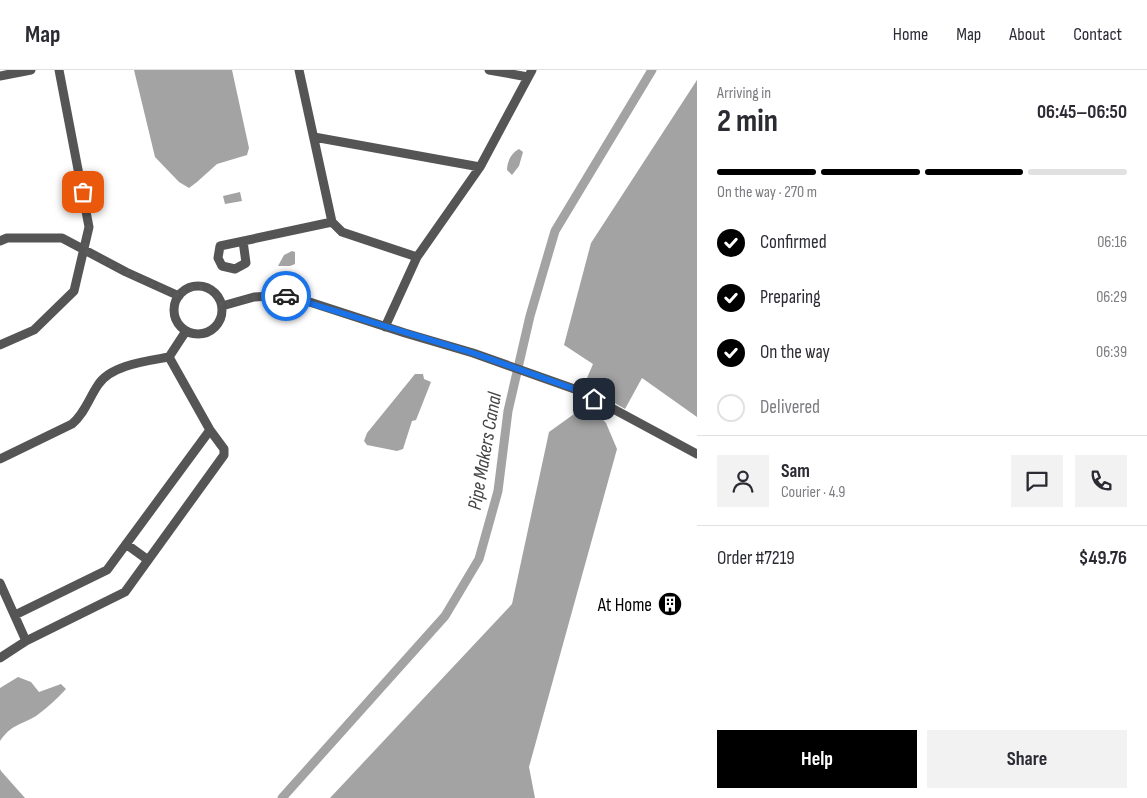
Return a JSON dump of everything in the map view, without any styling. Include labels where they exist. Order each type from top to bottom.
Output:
[{"type":"street","points":[[0,76],[31,70]]},
{"type":"street","points":[[0,345],[34,330],[74,291],[89,227],[59,70]]},
{"type":"street","points":[[299,70],[332,222],[342,232],[417,257]]},
{"type":"street","points":[[385,327],[417,257],[480,167],[530,73],[490,70]]},
{"type":"street","points":[[314,137],[480,167]]},
{"type":"street","points":[[243,241],[332,222]]},
{"type":"street","points":[[0,241],[7,238],[62,238],[126,272],[179,296]]},
{"type":"street","points":[[200,286],[214,292],[222,306],[220,321],[208,332],[201,334],[193,334],[180,326],[174,311],[179,296],[192,287],[200,286]]},
{"type":"street","points":[[222,306],[254,297],[288,296],[495,361],[580,391],[697,454]]},
{"type":"street","points":[[0,459],[72,424],[80,417],[102,379],[127,365],[169,357],[186,331]]},
{"type":"street","points":[[0,658],[26,640],[125,592],[224,455],[224,449],[210,430],[169,357]]},
{"type":"street","points":[[15,615],[107,570],[210,430]]},
{"type":"street","points":[[126,544],[148,560]]},
{"type":"street","points":[[0,584],[26,640]]},
{"type":"shaded area","points":[[134,70],[232,70],[249,148],[247,155],[217,164],[189,188],[179,182],[155,157]]},
{"type":"shaded area","points":[[697,80],[697,417],[642,378],[625,409],[584,385],[593,364],[564,345],[591,243]]},
{"type":"shaded area","points":[[519,149],[523,152],[519,166],[512,175],[507,170],[508,164],[512,155]]},
{"type":"shaded area","points":[[240,192],[242,201],[225,204],[223,196]]},
{"type":"shaded area","points":[[292,251],[295,252],[295,264],[278,266],[284,255]]},
{"type":"shaded area","points":[[415,374],[423,374],[424,379],[431,382],[416,420],[412,421],[403,449],[397,451],[367,445],[364,441],[367,433]]},
{"type":"shaded area","points":[[588,404],[606,423],[617,449],[529,767],[535,798],[330,798],[512,604],[549,432]]},
{"type":"shaded area","points":[[18,677],[31,682],[39,692],[61,684],[66,689],[36,716],[12,728],[0,741],[0,688]]},
{"type":"shaded area","points":[[0,769],[1,771],[25,798],[0,798]]},
{"type":"waterway","name":"Pipe Makers Canal","points":[[282,798],[445,616],[479,559],[498,491],[508,411],[530,316],[555,231],[652,70]]},
{"type":"way so far","points":[[83,192],[89,227],[84,250],[126,272],[179,296],[192,287],[208,288],[219,298],[222,306],[254,297],[286,296]]},
{"type":"place","name":"At Home","points":[[670,604]]},
{"type":"route","points":[[286,296],[473,353],[580,391],[594,399]]}]
